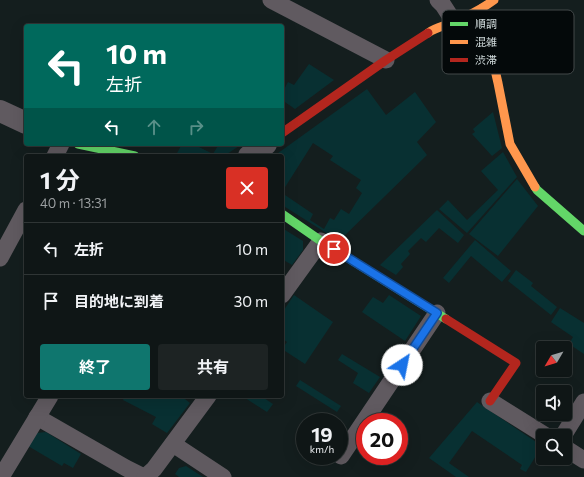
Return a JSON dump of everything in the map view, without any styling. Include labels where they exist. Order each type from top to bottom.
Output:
[{"type":"street","points":[[481,9],[494,0]]},
{"type":"street","points":[[284,132],[386,60],[433,29],[442,26]]},
{"type":"street","points":[[496,74],[510,144],[537,190],[584,231]]},
{"type":"street","points":[[0,111],[24,123]]},
{"type":"street","points":[[88,146],[126,154]]},
{"type":"street","points":[[253,154],[263,146]]},
{"type":"street","points":[[284,215],[321,241],[516,363],[490,401]]},
{"type":"lane","points":[[271,0],[386,60]]},
{"type":"lane","points":[[438,0],[446,10]]},
{"type":"lane","points":[[0,258],[24,214]]},
{"type":"lane","points":[[284,292],[321,241]]},
{"type":"lane","points":[[348,446],[437,313]]},
{"type":"lane","points":[[0,477],[49,398]]},
{"type":"lane","points":[[38,417],[126,468],[145,477],[154,469],[207,398]]},
{"type":"lane","points":[[490,401],[536,430]]},
{"type":"lane","points":[[567,429],[584,402]]},
{"type":"lane","points":[[173,444],[223,477]]},
{"type":"lane","points":[[572,452],[584,460]]},
{"type":"shaded area","points":[[309,64],[334,80],[295,109],[284,101],[284,89],[288,82],[294,85]]},
{"type":"shaded area","points":[[367,89],[386,115],[415,92],[436,122],[417,142],[427,155],[339,241],[284,206],[284,194],[313,214],[310,220],[324,229],[330,218],[334,220],[341,209],[349,214],[362,193],[356,188],[361,180],[330,160],[333,156],[313,143],[284,189],[284,154],[277,154]]},
{"type":"shaded area","points":[[493,112],[502,148],[492,156],[472,134],[475,132],[473,129]]},
{"type":"shaded area","points":[[181,146],[197,146],[213,154],[177,154]]},
{"type":"shaded area","points":[[218,146],[239,146],[227,154],[213,154]]},
{"type":"shaded area","points":[[503,152],[517,177],[467,233],[439,209],[448,200],[467,220],[498,190],[481,171]]},
{"type":"shaded area","points":[[517,179],[538,206],[498,256],[469,234]]},
{"type":"shaded area","points":[[437,210],[464,235],[458,243],[439,228],[426,242],[421,238],[408,251],[410,254],[401,264],[403,267],[396,275],[380,265]]},
{"type":"shaded area","points":[[284,229],[303,241],[303,250],[292,265],[284,260]]},
{"type":"shaded area","points":[[475,240],[511,271],[502,282],[471,256],[449,283],[443,278]]},
{"type":"shaded area","points":[[516,270],[533,283],[531,286],[557,307],[551,315],[508,281]]},
{"type":"shaded area","points":[[294,295],[333,322],[305,364],[284,350],[284,346],[287,342],[284,340],[284,310]]},
{"type":"shaded area","points":[[389,295],[421,316],[405,341],[362,312],[373,297],[383,303]]},
{"type":"shaded area","points":[[560,308],[584,323],[584,354],[572,346],[572,341],[571,341],[573,337],[551,322]]},
{"type":"shaded area","points":[[342,354],[380,377],[369,393],[353,383],[358,373],[338,360]]},
{"type":"shaded area","points":[[300,380],[341,406],[337,412],[296,386]]},
{"type":"shaded area","points":[[124,398],[184,398],[190,403],[167,433],[152,424],[156,417],[123,400]]},
{"type":"shaded area","points":[[245,398],[264,398],[273,404],[267,412]]},
{"type":"shaded area","points":[[477,402],[536,442],[536,456],[526,472],[520,469],[522,465],[472,431],[449,463],[469,477],[456,477],[429,458]]},
{"type":"shaded area","points":[[46,432],[81,454],[73,468],[64,463],[62,466],[28,446],[36,433]]},
{"type":"shaded area","points":[[186,466],[203,477],[179,477],[175,474],[179,468]]},
{"type":"traffic: fast","points":[[88,146],[126,154]]},
{"type":"traffic: fast","points":[[535,187],[584,231]]},
{"type":"traffic: fast","points":[[284,215],[321,241],[446,319]]},
{"type":"traffic: slow","points":[[478,10],[494,0]]},
{"type":"traffic: slow","points":[[428,33],[442,26]]},
{"type":"traffic: slow","points":[[496,74],[510,144],[535,187]]},
{"type":"traffic: jam","points":[[284,132],[386,60],[428,33]]},
{"type":"traffic: jam","points":[[446,319],[516,363],[490,401]]},
{"type":"route","points":[[334,249],[437,313],[402,365]]}]
